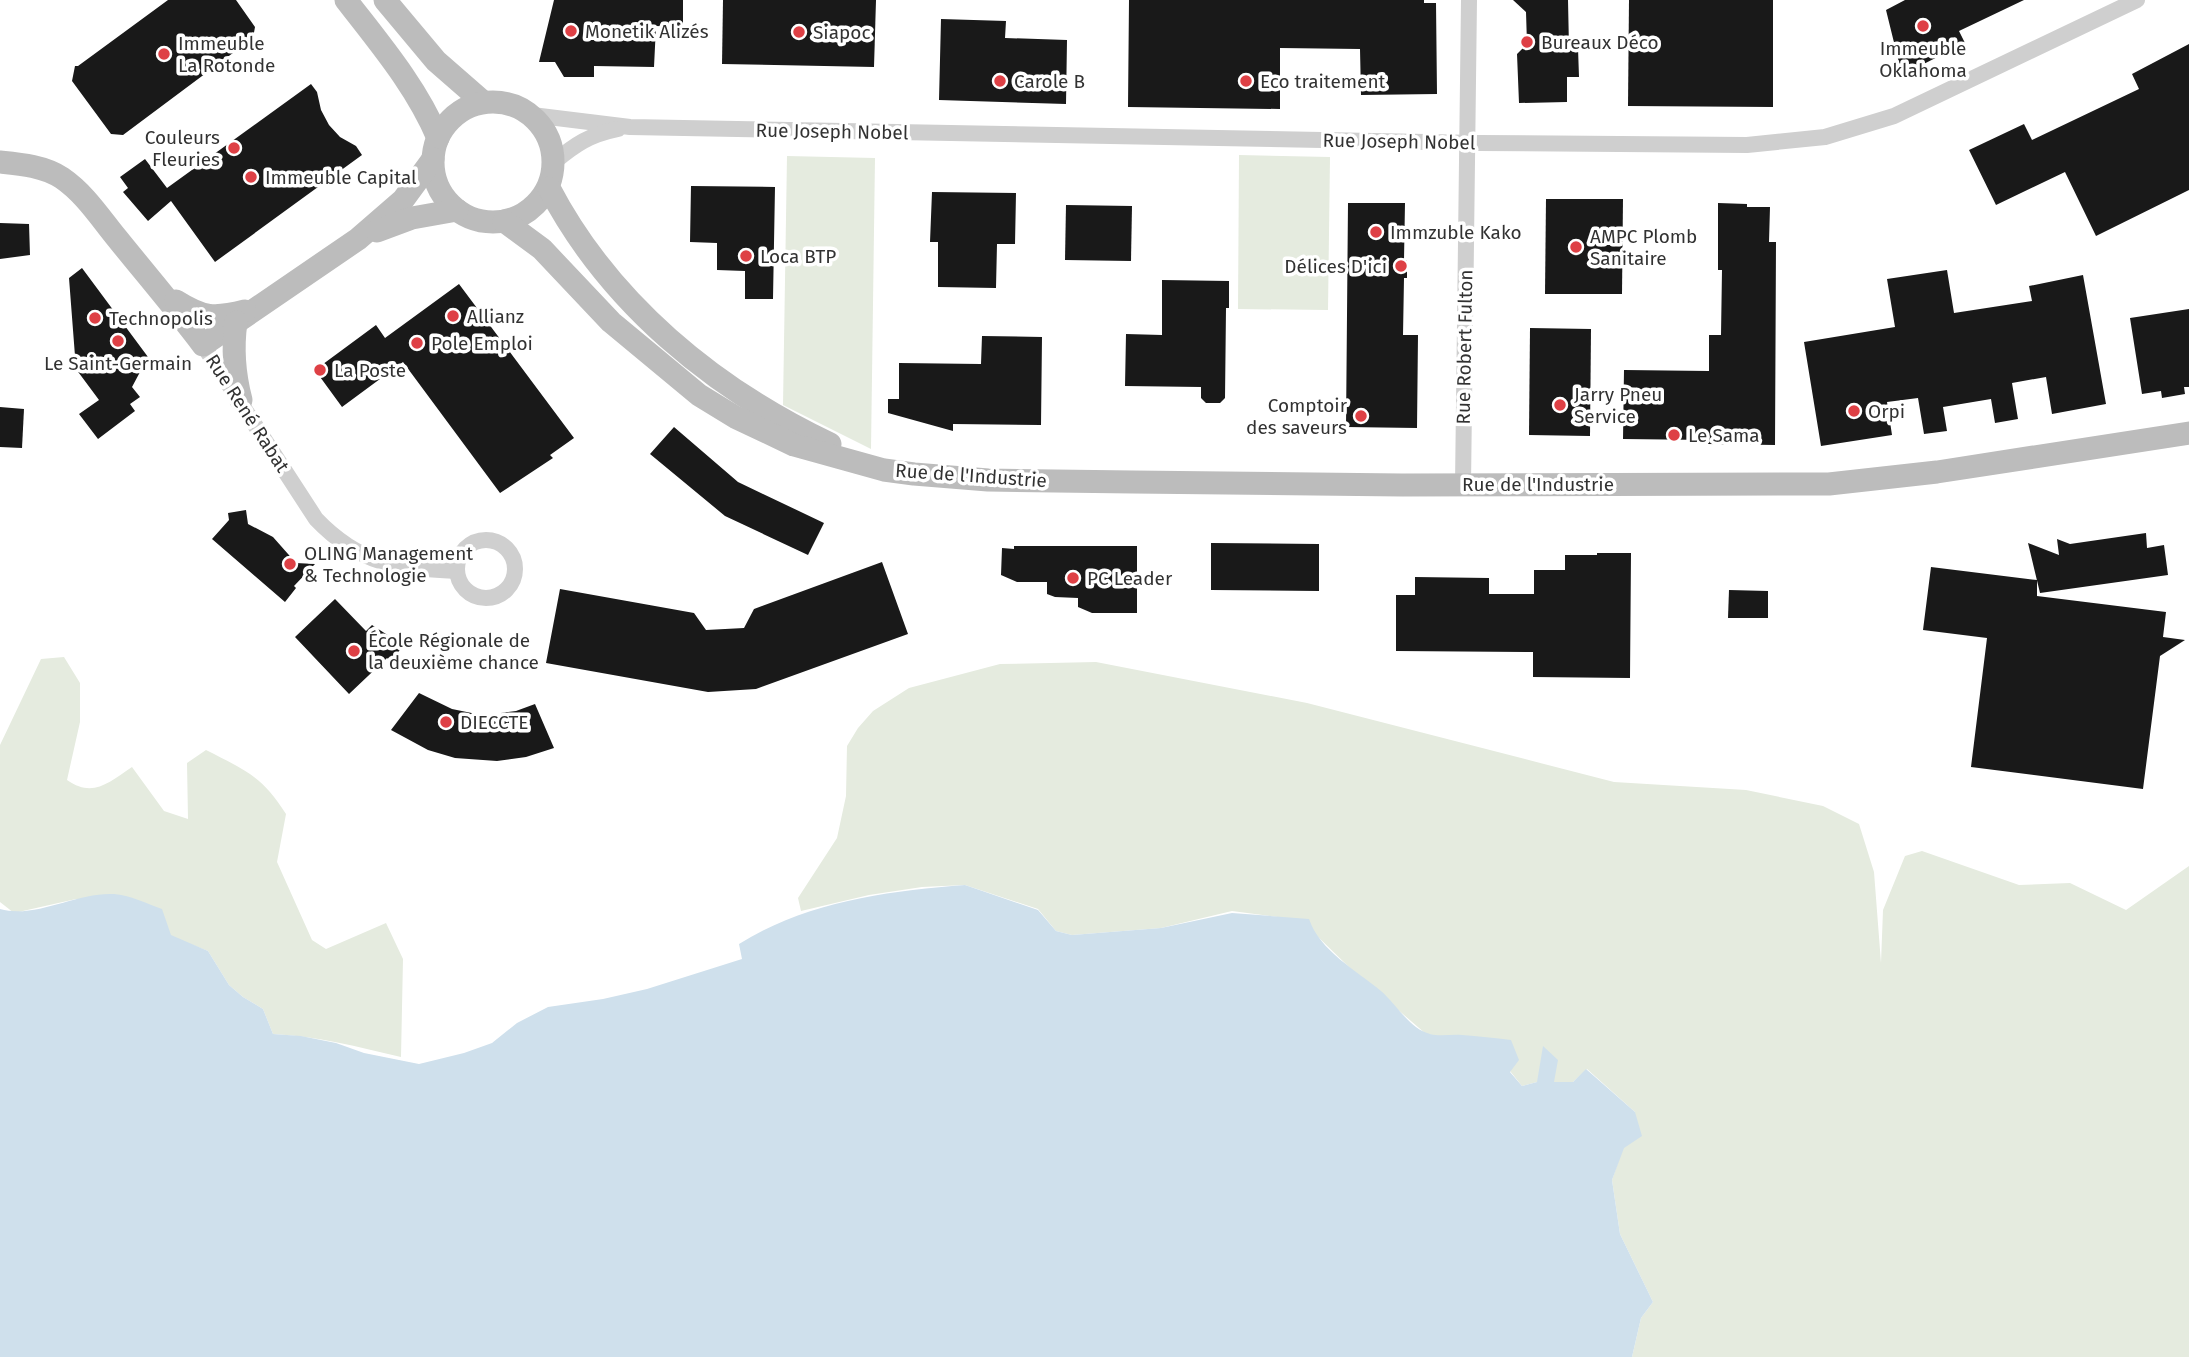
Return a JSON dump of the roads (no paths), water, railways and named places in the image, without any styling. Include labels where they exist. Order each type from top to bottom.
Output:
[{"type":"main road","points":[[346,0],[428,114],[435,148],[434,176],[440,191],[457,210]]},
{"type":"main road","points":[[385,0],[436,61],[483,102]]},
{"type":"main road","points":[[203,345],[358,239],[403,200],[448,122],[458,113],[483,102],[511,104],[532,116],[550,140],[554,162],[548,188],[540,202],[527,213],[503,221]]},
{"type":"main road","name":"Rue René Rabat","points":[[0,162],[46,170],[69,184],[88,201],[203,345]]},
{"type":"main road","name":"Rue de l'Industrie","points":[[548,188],[592,259],[634,306],[699,365],[802,430],[884,470]]},
{"type":"main road","points":[[358,239],[411,218],[457,210]]},
{"type":"main road","name":"Rue de l'Industrie","points":[[457,210],[479,221],[503,221],[542,249],[611,322],[699,395],[735,417],[794,445],[884,470],[988,480],[1463,485],[1829,484],[1937,472],[2189,433]]},
{"type":"main road","points":[[166,296],[203,316],[215,318],[255,309]]},
{"type":"main road","points":[[236,322],[233,343],[234,372],[241,400]]},
{"type":"street","name":"Rue Robert Fulton","points":[[1463,485],[1469,0]]},
{"type":"street","name":"Rue Joseph Nobel","points":[[532,116],[631,127],[1747,145],[1825,137],[1894,116],[2137,0]]},
{"type":"street","name":"Rue Joseph Nobel","points":[[554,162],[593,135],[631,127]]},
{"type":"street","name":"Rue René Rabat","points":[[203,345],[316,519],[329,532],[349,547],[387,565],[457,571]]},
{"type":"water","points":[[965,885],[1038,910],[1056,931],[1072,935],[1161,928],[1232,913],[1309,919],[1321,941],[1381,991],[1416,1027],[1430,1034],[1511,1040],[1519,1060],[1510,1072],[1522,1086],[1537,1082],[1543,1046],[1558,1060],[1554,1082],[1573,1082],[1586,1069],[1635,1112],[1642,1136],[1624,1148],[1612,1180],[1620,1234],[1653,1302],[1641,1318],[1632,1357],[0,1357],[0,909],[28,911],[100,894],[114,894],[138,900],[162,909],[171,935],[208,951],[229,985],[263,1009],[273,1034],[336,1043],[364,1053],[419,1064],[492,1043],[517,1023],[548,1007],[647,989],[742,959],[739,944],[819,908],[877,895]]},
{"type":"place","name":"Immeuble Oklahoma","points":[[1923,26]]},
{"type":"place","name":"Monetik Alizés","points":[[571,31]]},
{"type":"place","name":"Siapoc","points":[[799,32]]},
{"type":"place","name":"Bureaux Déco","points":[[1527,42]]},
{"type":"place","name":"Immeuble La Rotonde","points":[[164,54]]},
{"type":"place","name":"Carole B","points":[[1000,81]]},
{"type":"place","name":"Eco traitement","points":[[1246,81]]},
{"type":"place","name":"Couleurs Fleuries","points":[[234,148]]},
{"type":"place","name":"Immeuble Capital","points":[[251,177]]},
{"type":"place","name":"Immzuble Kako","points":[[1376,232]]},
{"type":"place","name":"AMPC Plomb Sanitaire","points":[[1576,247]]},
{"type":"place","name":"Loca BTP","points":[[746,256]]},
{"type":"place","name":"Délices D'ici","points":[[1401,266]]},
{"type":"place","name":"Allianz","points":[[453,316]]},
{"type":"place","name":"Technopolis","points":[[95,318]]},
{"type":"place","name":"Le Saint-Germain","points":[[118,341]]},
{"type":"place","name":"Pole Emploi","points":[[417,343]]},
{"type":"place","name":"La Poste","points":[[320,370]]},
{"type":"place","name":"Jarry Pneu Service","points":[[1560,405]]},
{"type":"place","name":"Orpi","points":[[1854,411]]},
{"type":"place","name":"Comptoir des saveurs","points":[[1361,416]]},
{"type":"place","name":"Le Sama","points":[[1674,435]]},
{"type":"place","name":"OLING Management & Technologie","points":[[290,564]]},
{"type":"place","name":"PC Leader","points":[[1073,578]]},
{"type":"place","name":"École Régionale de la deuxième chance","points":[[354,651]]},
{"type":"place","name":"DIECCTE","points":[[446,722]]}]
